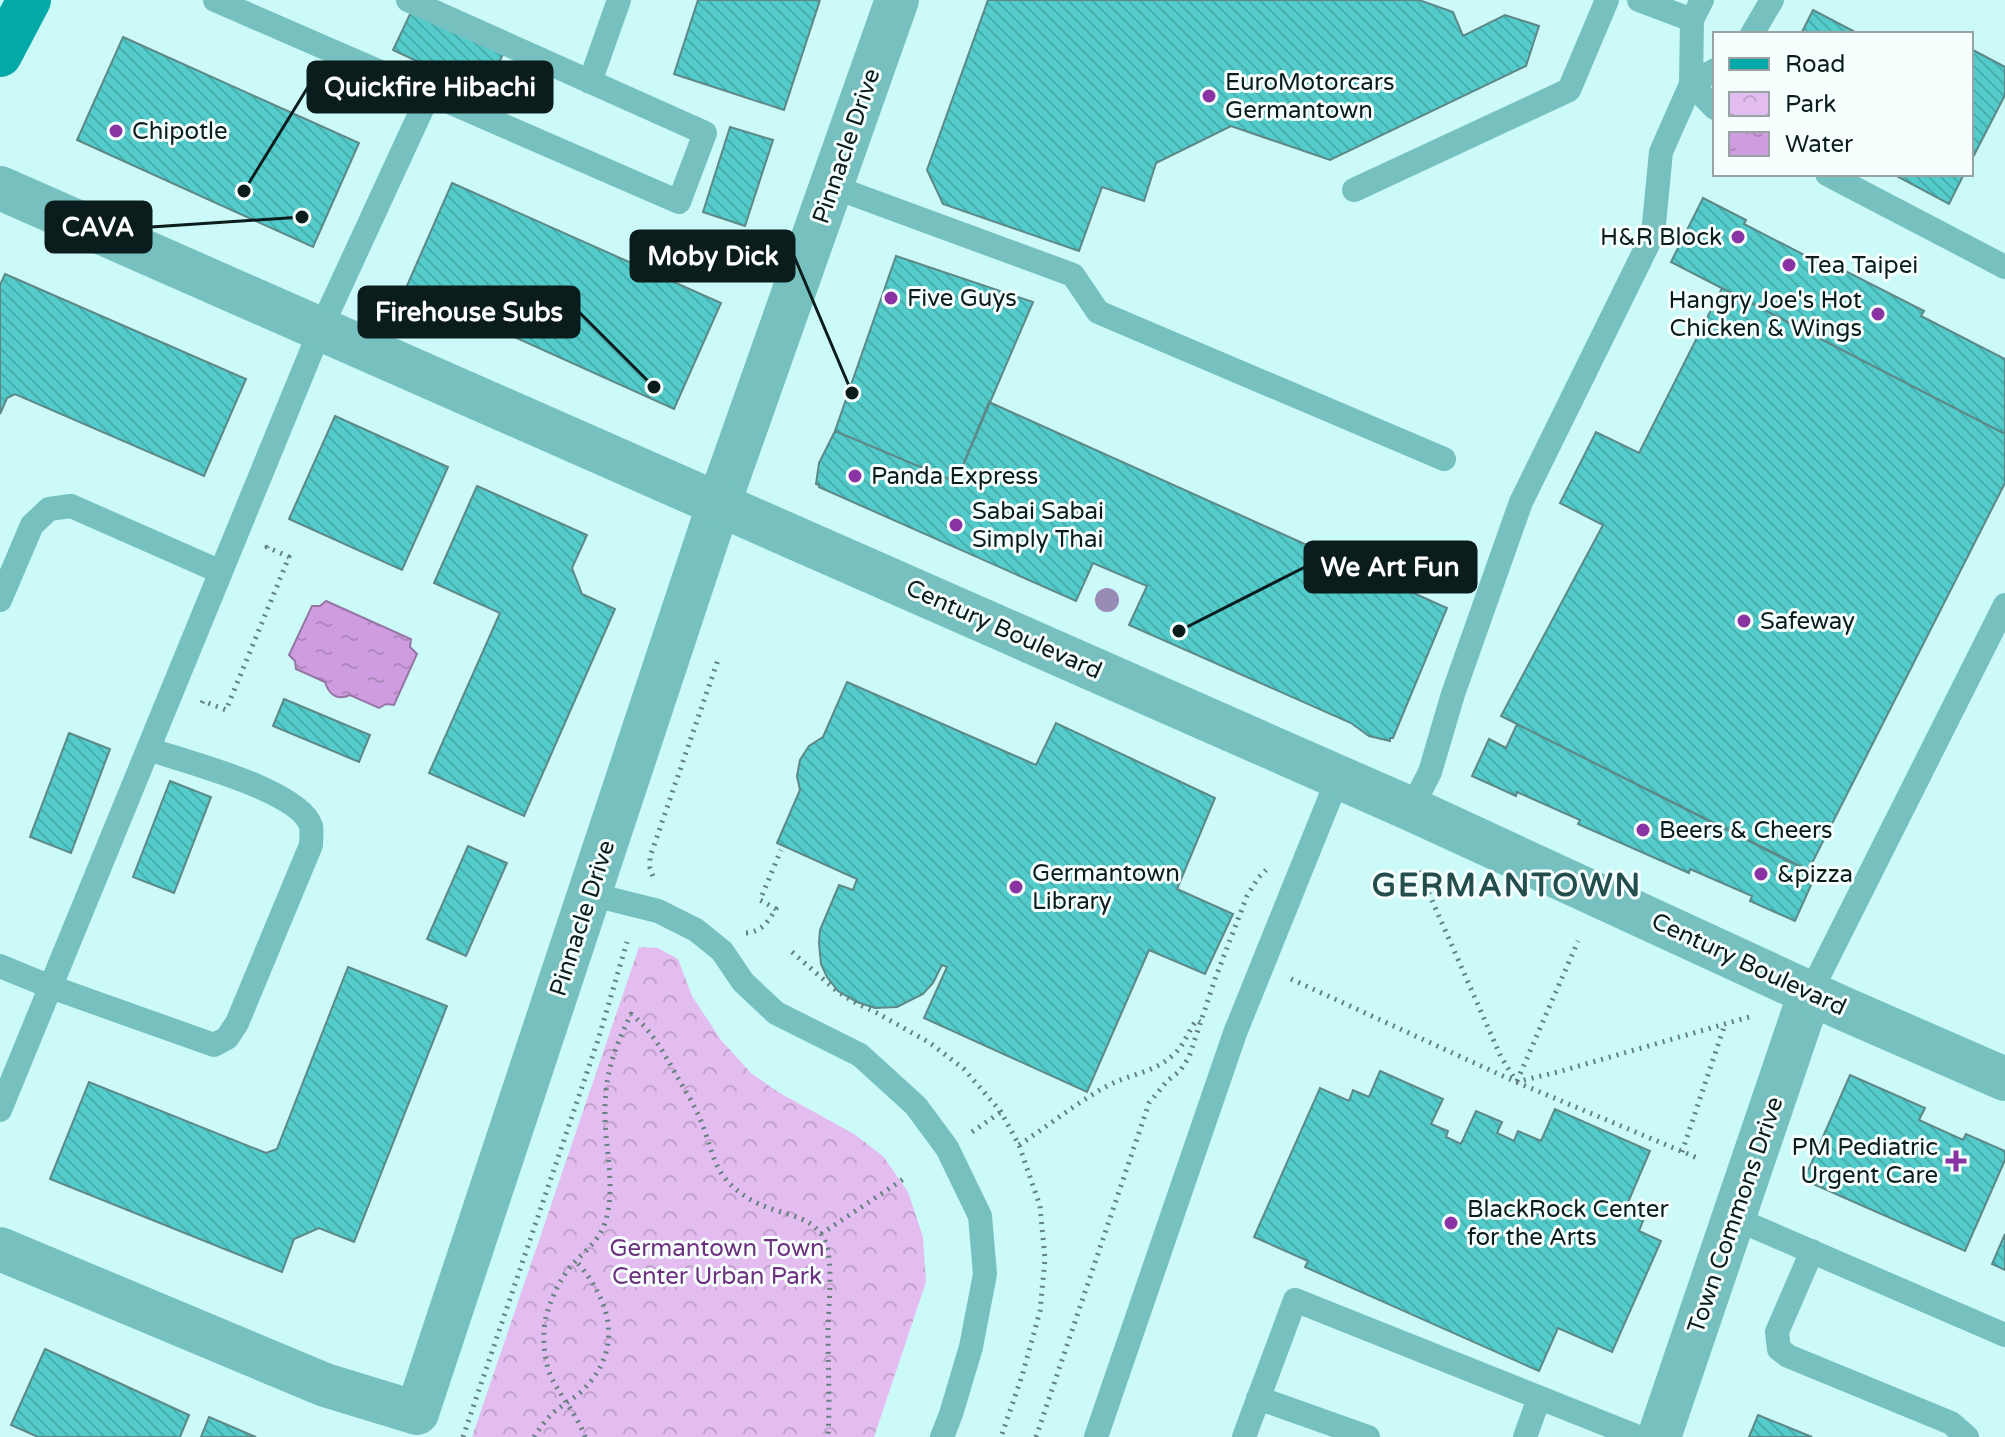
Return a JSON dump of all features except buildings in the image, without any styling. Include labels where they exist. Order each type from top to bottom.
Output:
[{"type":"main road","points":[[0,55],[29,0]]},
{"type":"street","name":"Pinnacle Drive","points":[[0,1249],[414,1425],[719,503],[897,0]]},
{"type":"street","name":"Century Boulevard","points":[[0,188],[1411,809],[1810,993],[2005,1079]]},
{"type":"street","name":"Town Commons Drive","points":[[1659,1437],[1810,993]]},
{"type":"lane","points":[[215,0],[679,202],[705,133],[408,0]]},
{"type":"lane","points":[[590,82],[619,0]]},
{"type":"lane","points":[[1354,190],[1569,90],[1607,0]]},
{"type":"lane","points":[[1411,809],[1430,772],[1453,694],[1521,502],[1653,234],[1661,152],[1691,84],[1697,10],[1639,0]]},
{"type":"lane","points":[[1753,32],[1772,0]]},
{"type":"lane","points":[[1691,84],[1713,71]]},
{"type":"lane","points":[[1691,84],[1713,106]]},
{"type":"lane","points":[[0,1110],[321,328],[429,94]]},
{"type":"lane","points":[[1831,176],[2005,267]]},
{"type":"lane","points":[[831,186],[1073,275],[1098,312],[1444,459]]},
{"type":"lane","points":[[0,600],[32,525],[49,509],[71,506],[221,572]]},
{"type":"lane","points":[[1810,993],[2005,605]]},
{"type":"lane","points":[[0,966],[214,1045],[227,1038],[237,1023],[311,845],[311,827],[302,813],[265,788],[148,749]]},
{"type":"lane","points":[[1096,1437],[1235,1033],[1338,778]]},
{"type":"lane","points":[[590,894],[658,911],[696,930],[722,951],[743,982],[776,1013],[860,1055],[916,1106],[947,1148],[980,1216],[985,1274],[971,1347],[942,1437]]},
{"type":"lane","points":[[1734,1218],[2005,1335]]},
{"type":"lane","points":[[1812,1251],[1777,1332],[1779,1349],[1788,1356],[1951,1423],[1967,1437]]},
{"type":"lane","points":[[1244,1437],[1295,1300],[1638,1437]]},
{"type":"lane","points":[[1258,1398],[1368,1437]]},
{"type":"lane","points":[[1525,1437],[1539,1398]]},
{"type":"path","points":[[198,712],[203,701],[226,710],[232,697],[289,557],[267,547],[270,539]]},
{"type":"path","points":[[660,885],[650,868],[650,857],[718,660]]},
{"type":"path","points":[[735,927],[746,933],[754,933],[762,928],[776,909],[760,900],[781,850]]},
{"type":"path","points":[[1036,1437],[1149,1103],[1189,1057],[1247,896],[1271,862]]},
{"type":"path","points":[[1419,871],[1501,1057],[1516,1082]]},
{"type":"path","points":[[1516,1082],[1578,941]]},
{"type":"path","points":[[463,1437],[598,1040],[627,942]]},
{"type":"path","points":[[1278,973],[1516,1082],[1700,1159]]},
{"type":"path","points":[[585,1437],[581,1424],[553,1382],[547,1363],[544,1330],[556,1286],[603,1228],[609,1179],[606,1087],[614,1049],[631,1014],[657,1040],[701,1120],[724,1177],[751,1200],[805,1220],[815,1227],[826,1242],[829,1274],[828,1437]]},
{"type":"path","points":[[1516,1082],[1749,1017]]},
{"type":"path","points":[[1019,1145],[1103,1088],[1166,1061],[1185,1041],[1194,1022],[1201,1022]]},
{"type":"path","points":[[1682,1152],[1725,1024]]},
{"type":"path","points":[[969,1133],[1001,1112]]},
{"type":"path","points":[[821,1234],[905,1178]]},
{"type":"path","points":[[534,1437],[546,1420],[581,1392],[600,1368],[606,1353],[609,1336],[607,1312],[600,1293],[576,1261]]},
{"type":"green space","name":"Germantown Town Center Urban Park","points":[[639,947],[658,948],[678,959],[692,996],[721,1040],[751,1073],[778,1092],[854,1134],[883,1156],[908,1192],[923,1237],[926,1282],[874,1437],[472,1437]]},
{"type":"water","points":[[326,601],[411,639],[410,647],[417,654],[394,705],[386,704],[379,708],[350,695],[338,697],[325,682],[296,669],[295,661],[289,655],[312,606],[320,606]]},
{"type":"place","name":"EuroMotorcars Germantown","points":[[1209,96]]},
{"type":"place","name":"Chipotle","points":[[116,131]]},
{"type":"place","name":"Quickfire Hibachi","points":[[244,191]]},
{"type":"place","name":"CAVA","points":[[302,217]]},
{"type":"place","name":"H&R Block","points":[[1738,237]]},
{"type":"place","name":"Tea Taipei","points":[[1789,265]]},
{"type":"place","name":"Five Guys","points":[[891,298]]},
{"type":"place","name":"Hangry Joe's Hot Chicken & Wings","points":[[1878,314]]},
{"type":"place","name":"Firehouse Subs","points":[[654,387]]},
{"type":"place","name":"Moby Dick","points":[[852,393]]},
{"type":"place","name":"Panda Express","points":[[855,476]]},
{"type":"place","name":"Sabai Sabai Simply Thai","points":[[956,525]]},
{"type":"place","name":"Safeway","points":[[1744,621]]},
{"type":"place","name":"We Art Fun","points":[[1179,631]]},
{"type":"place","name":"Beers & Cheers","points":[[1643,830]]},
{"type":"place","name":"&pizza","points":[[1761,874]]},
{"type":"place","name":"Germantown Library","points":[[1016,887]]},
{"type":"place","name":"PM Pediatric Urgent Care","points":[[1956,1161]]},
{"type":"place","name":"BlackRock Center for the Arts","points":[[1451,1223]]},
{"type":"district","name":"GERMANTOWN","points":[[1507,885]]}]
